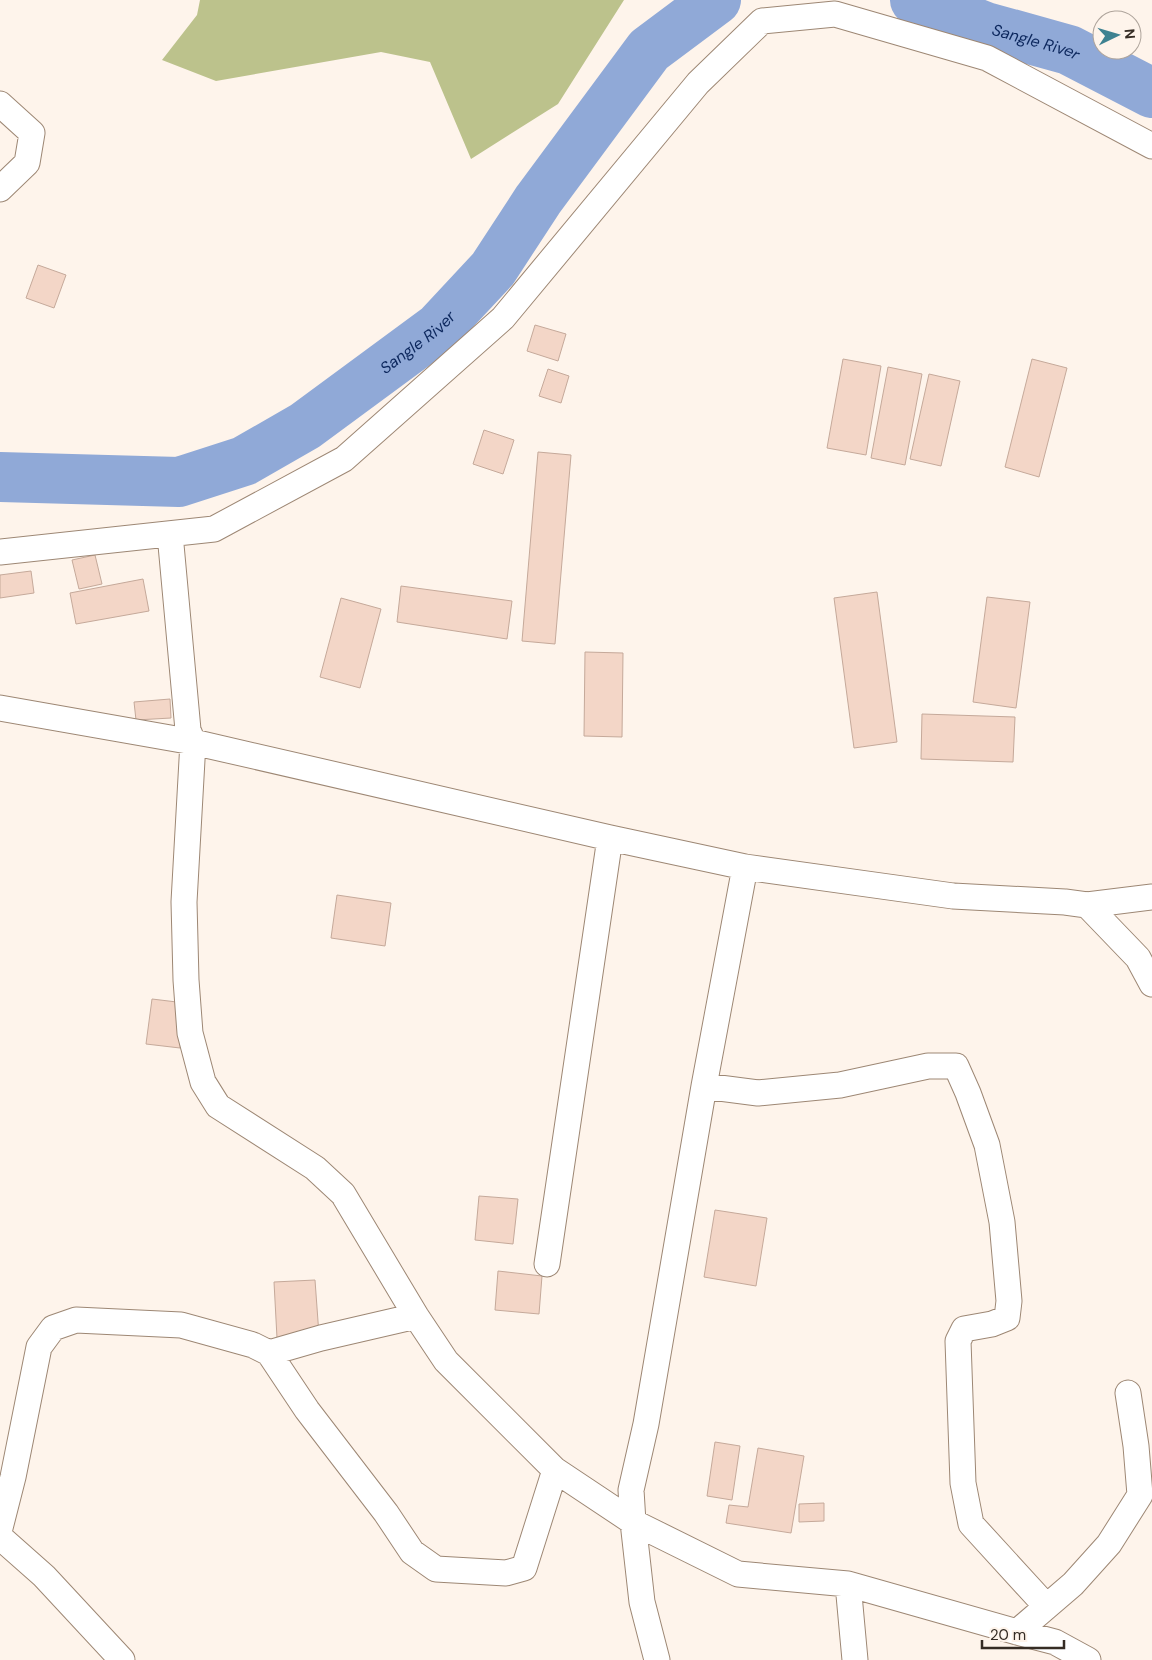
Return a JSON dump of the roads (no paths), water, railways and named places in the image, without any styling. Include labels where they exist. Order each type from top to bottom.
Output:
[{"type":"street","points":[[0,552],[214,529],[344,460],[503,318],[698,83],[762,21],[835,14],[987,58],[1152,146]]},
{"type":"street","points":[[0,104],[32,133],[27,163],[0,189]]},
{"type":"street","points":[[170,534],[188,730],[193,742],[184,902],[190,1033],[203,1082],[218,1106],[315,1168],[343,1194],[416,1316],[446,1361],[555,1470],[633,1522],[738,1574],[848,1584],[1017,1632],[1052,1651],[1088,1660]]},
{"type":"street","points":[[0,708],[193,742],[610,838],[745,867],[953,896],[1065,902],[1087,905],[1152,897]]},
{"type":"street","points":[[547,1264],[610,838]]},
{"type":"street","points":[[657,1660],[642,1602],[631,1490],[646,1424],[704,1086],[745,867]]},
{"type":"street","points":[[1087,905],[1138,958],[1152,984]]},
{"type":"street","points":[[704,1086],[758,1093],[840,1085],[928,1066],[956,1066],[987,1145],[1002,1222],[1009,1301],[1007,1318],[992,1324],[964,1328],[958,1341],[963,1483],[972,1524],[1046,1606]]},
{"type":"street","points":[[269,1353],[321,1338],[416,1316]]},
{"type":"street","points":[[0,1528],[13,1477],[39,1347],[53,1328],[76,1320],[181,1325],[253,1345],[269,1353],[307,1410],[386,1513],[412,1552],[436,1569],[506,1573],[524,1568],[555,1470]]},
{"type":"street","points":[[1017,1632],[1073,1584],[1108,1544],[1140,1495],[1136,1446],[1128,1393]]},
{"type":"street","points":[[0,1537],[44,1576],[122,1660]]},
{"type":"street","points":[[848,1584],[855,1660]]},
{"type":"waterway","name":"Sangle River","points":[[0,477],[179,482],[244,461],[305,426],[438,328],[493,269],[538,200],[649,50],[716,0]]},
{"type":"waterway","name":"Sangle River","points":[[915,0],[986,27],[1069,50],[1152,93]]}]
